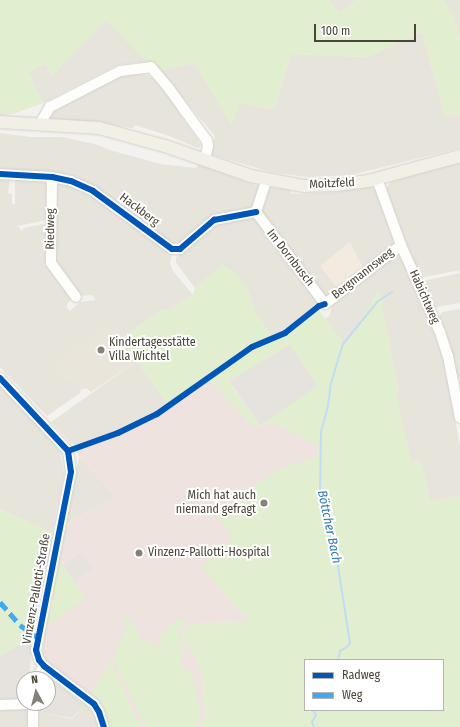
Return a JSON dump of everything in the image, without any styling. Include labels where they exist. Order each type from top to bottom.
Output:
[{"type":"main road","name":"Moitzfeld","points":[[0,122],[99,128],[165,146],[267,180],[304,186],[357,183],[377,179],[460,156]]},
{"type":"street","points":[[40,124],[50,107],[120,71],[151,67],[170,90],[207,141],[208,146],[205,160]]},
{"type":"street","name":"Hackberg","points":[[0,174],[52,177],[71,181],[93,191],[172,249],[180,249],[214,220],[256,212]]},
{"type":"street","name":"Riedweg","points":[[52,177],[51,263],[76,297]]},
{"type":"street","name":"Habichtweg","points":[[377,179],[401,245],[440,332],[448,356],[460,418]]},
{"type":"street","points":[[256,212],[267,180]]},
{"type":"street","name":"Im Dornbusch","points":[[256,212],[325,304]]},
{"type":"street","name":"Bergmannsweg","points":[[325,304],[401,245]]},
{"type":"street","name":"Vinzenz-Pallotti-Straße","points":[[0,378],[68,451],[70,472],[36,643],[37,655],[44,666],[94,704],[99,712],[104,727]]},
{"type":"street","points":[[41,671],[44,666]]},
{"type":"street","points":[[0,705],[16,704]]},
{"type":"street","points":[[33,711],[33,727]]},
{"type":"shaded area","points":[[329,0],[357,0],[339,13]]},
{"type":"shaded area","points":[[443,0],[460,0],[460,40],[454,18]]},
{"type":"shaded area","points":[[106,20],[148,63],[137,62],[117,65],[43,103],[28,72],[46,63],[52,75]]},
{"type":"shaded area","points":[[422,32],[445,117],[460,114],[460,148],[351,175],[307,177],[271,172],[210,154],[215,136],[160,71],[194,63],[239,103],[274,110],[291,54],[367,57]]},
{"type":"shaded area","points":[[130,73],[147,75],[156,80],[176,106],[201,146],[198,148],[169,136],[135,125],[133,128],[98,123],[47,119],[47,114],[119,76]]},
{"type":"shaded area","points":[[0,133],[31,137],[62,137],[95,144],[113,151],[161,164],[196,168],[198,164],[261,187],[254,207],[251,209],[233,214],[181,243],[173,244],[96,188],[0,171]]},
{"type":"shaded area","points":[[460,163],[460,270],[420,278],[408,251],[387,192],[387,187],[392,181]]},
{"type":"shaded area","points":[[0,177],[10,177],[8,193],[12,194],[12,204],[15,204],[15,177],[43,180],[47,184],[48,217],[46,220],[18,226],[22,231],[24,228],[48,223],[47,252],[72,298],[66,306],[70,311],[80,302],[96,300],[92,295],[79,296],[56,267],[56,183],[61,182],[93,194],[172,253],[170,264],[173,271],[193,295],[166,311],[163,309],[121,338],[106,326],[61,375],[75,381],[81,390],[80,393],[47,416],[0,367]]},
{"type":"shaded area","points":[[368,186],[373,188],[377,191],[395,246],[364,271],[350,243],[338,289],[327,298],[322,297],[259,211],[269,187],[291,190],[290,193],[298,194],[337,192]]},
{"type":"shaded area","points":[[254,217],[319,304],[289,328],[272,337],[254,310],[248,291],[223,265],[195,288],[176,263],[176,258],[180,253],[214,224]]},
{"type":"shaded area","points":[[350,242],[363,268],[338,289],[320,266]]},
{"type":"shaded area","points":[[397,250],[432,327],[443,358],[460,445],[460,496],[430,501],[421,461],[411,462],[395,392],[399,392],[379,290],[346,346],[325,319],[330,315],[332,304]]},
{"type":"shaded area","points":[[460,273],[460,303],[435,307],[422,281]]},
{"type":"shaded area","points":[[460,309],[460,379],[457,377],[439,317],[442,312]]},
{"type":"shaded area","name":"Kindertagesstätte Villa Wichtel","points":[[106,326],[121,338],[137,361],[91,392],[86,388],[81,390],[75,381],[61,375],[49,366]]},
{"type":"shaded area","points":[[290,345],[317,386],[260,425],[229,381]]},
{"type":"shaded area","points":[[137,361],[168,405],[122,429],[78,446],[72,444],[51,422]]},
{"type":"shaded area","name":"Vinzenz-Pallotti-Hospital","points":[[210,380],[254,428],[272,422],[318,446],[317,457],[279,469],[230,543],[201,567],[251,622],[193,623],[182,635],[196,658],[202,674],[205,717],[201,727],[143,727],[135,717],[111,662],[89,696],[46,661],[42,654],[45,628],[54,600],[52,600],[64,524],[117,497],[79,457],[77,451],[124,433],[161,414]]},
{"type":"shaded area","points":[[0,386],[57,446],[60,452],[64,474],[52,533],[0,509]]},
{"type":"shaded area","points":[[79,457],[117,497],[64,524],[74,481]]},
{"type":"shaded area","points":[[49,535],[54,536],[34,631],[29,629]]},
{"type":"shaded area","points":[[81,553],[92,569],[75,580],[63,565]]},
{"type":"shaded area","points":[[31,643],[30,671],[16,671],[16,702],[0,701],[0,656],[20,645]]},
{"type":"shaded area","points":[[56,682],[85,705],[72,718],[34,712],[56,711]]},
{"type":"shaded area","points":[[0,701],[16,702],[16,711],[31,711],[72,719],[86,704],[95,714],[100,727],[0,727]]},
{"type":"green space","points":[[0,0],[329,0],[339,13],[357,0],[443,0],[454,18],[460,40],[460,114],[445,117],[422,32],[367,57],[291,54],[274,110],[239,103],[232,126],[194,63],[160,71],[148,63],[106,20],[52,75],[46,63],[28,72],[43,103],[16,113],[0,116]]},
{"type":"green space","points":[[223,265],[236,273],[248,291],[254,310],[272,337],[246,349],[168,405],[121,338],[163,309],[166,311],[193,295],[195,288]]},
{"type":"green space","points":[[379,289],[399,392],[396,393],[411,462],[421,461],[430,501],[460,496],[460,727],[201,727],[205,717],[202,674],[196,658],[182,635],[193,623],[250,622],[200,567],[230,543],[232,538],[216,514],[279,469],[317,456],[318,446],[272,422],[254,428],[210,380],[255,348],[286,334],[318,309],[346,346]],"holes":[[[229,382],[317,385],[260,424]]]},
{"type":"green space","points":[[0,509],[52,533],[52,536],[49,535],[29,629],[34,631],[31,643],[20,645],[0,656]]},
{"type":"green space","points":[[58,562],[63,565],[86,598],[45,628],[54,600],[52,600]]},
{"type":"green space","points":[[124,614],[141,635],[139,638],[140,642],[145,642],[151,637],[150,641],[157,649],[161,645],[162,636],[157,633],[160,631],[163,633],[167,632],[167,626],[180,617],[186,625],[179,631],[179,635],[183,642],[181,667],[192,672],[201,716],[197,727],[148,727],[140,716],[113,658],[126,628],[122,615]]},
{"type":"green space","points":[[111,661],[135,717],[143,727],[108,727],[104,711],[89,696]]},
{"type":"waterway","name":"Böttcher Bach","points":[[338,659],[340,651],[347,647],[350,643],[336,554],[320,496],[321,432],[328,406],[331,383],[343,344],[378,301],[392,292]]},
{"type":"waterway","name":"Böttcher Bach","points":[[314,711],[316,715],[312,722],[314,727]]},
{"type":"marked path","points":[[0,602],[20,625],[37,637]]},
{"type":"cycle path","points":[[0,174],[52,177],[71,181],[93,191],[172,249],[180,249],[214,220],[256,212]]},
{"type":"cycle path","points":[[68,451],[118,433],[157,414],[252,347],[285,333],[319,306],[325,304]]},
{"type":"cycle path","points":[[0,378],[68,451]]},
{"type":"cycle path","points":[[68,451],[71,472],[36,650],[39,660],[44,666],[94,704],[99,712],[104,727]]},
{"type":"place","name":"Kindertagesstätte Villa Wichtel","points":[[101,350]]},
{"type":"place","name":"Mich hat auch niemand gefragt","points":[[264,503]]},
{"type":"place","name":"Vinzenz-Pallotti-Hospital","points":[[139,553]]}]
